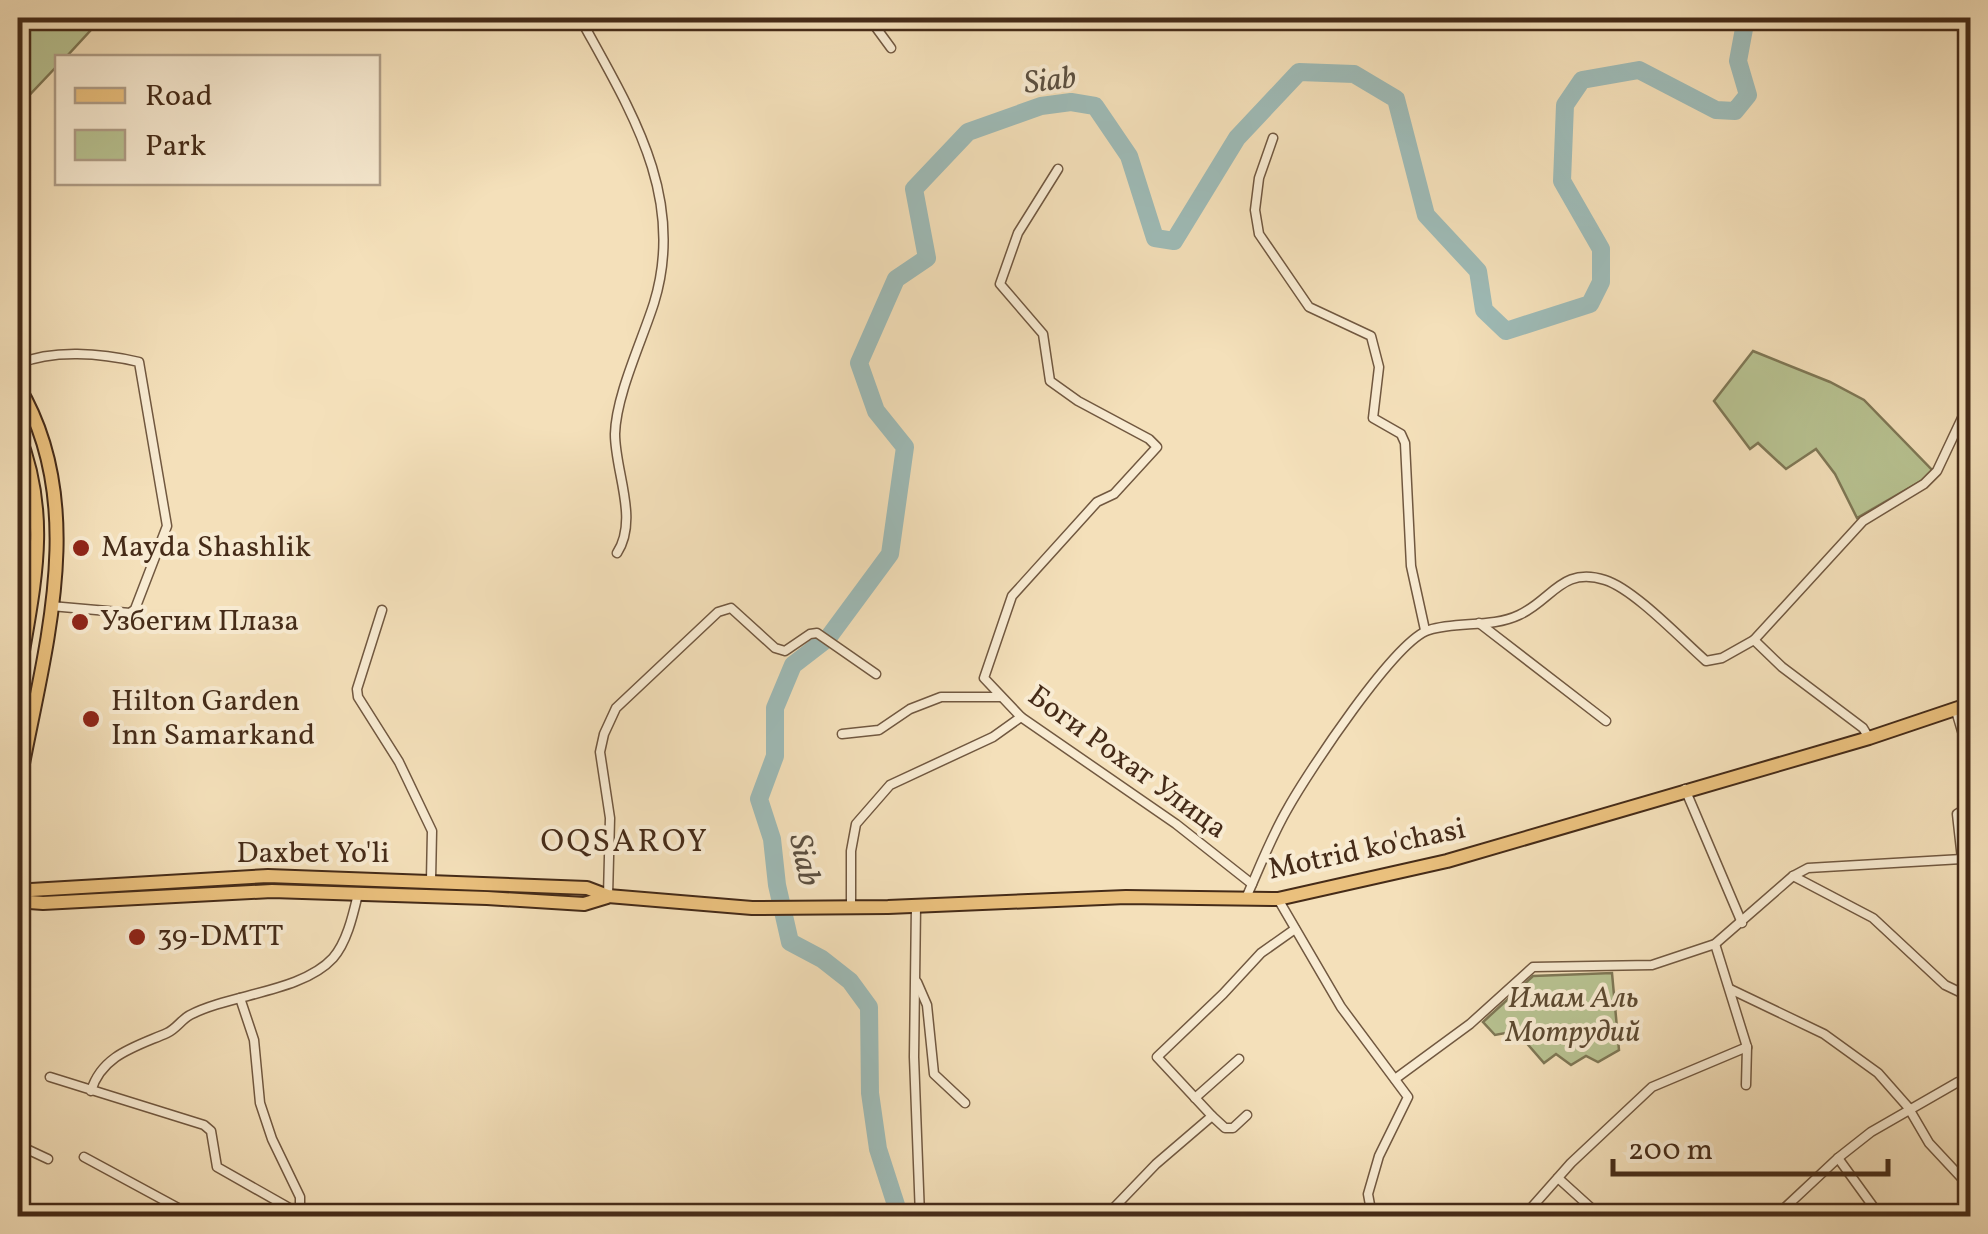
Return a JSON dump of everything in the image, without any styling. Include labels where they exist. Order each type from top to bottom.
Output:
[{"type":"main road","points":[[18,386],[45,444],[58,541],[51,606],[18,790]]},
{"type":"main road","points":[[18,433],[36,495],[39,541],[18,680]]},
{"type":"main road","name":"Motrid ko'chasi","points":[[752,908],[916,906],[1126,896],[1278,899],[1447,861],[1869,738],[1970,704]]},
{"type":"main road","name":"Daxbet Yo'li","points":[[18,896],[31,890],[268,876],[587,888],[608,896],[752,908]]},
{"type":"main road","name":"Daxbet Yo'li","points":[[18,896],[30,902],[43,902],[194,893],[358,894],[584,904],[608,896]]},
{"type":"street","points":[[580,18],[652,160],[663,206],[660,282],[615,430],[627,528],[617,552]]},
{"type":"street","points":[[869,18],[891,48]]},
{"type":"street","points":[[1273,138],[1259,178],[1254,210],[1260,234],[1309,306],[1370,336],[1379,367],[1374,422],[1401,434],[1406,443],[1411,566],[1426,630]]},
{"type":"street","name":"Боги Рохат Улица","points":[[1058,170],[1018,233],[1000,284],[1043,334],[1050,381],[1157,447],[1114,494],[1097,502],[1012,596],[984,678],[1022,717],[1176,824],[1252,884]]},
{"type":"street","points":[[18,364],[39,355],[54,354],[139,362],[167,526],[136,608],[130,613],[51,606]]},
{"type":"street","points":[[1246,898],[1286,812],[1315,764],[1393,660],[1426,630],[1513,619],[1531,610],[1565,580],[1603,579],[1622,587],[1706,661],[1722,658],[1754,640],[1863,521],[1924,484],[1937,470],[1970,401]]},
{"type":"street","points":[[608,896],[610,818],[600,752],[604,734],[616,708],[724,608],[731,608],[775,648],[785,651],[810,634],[817,634],[876,674]]},
{"type":"street","points":[[382,610],[358,696],[399,762],[432,831],[431,880]]},
{"type":"street","points":[[1478,623],[1606,721]]},
{"type":"street","points":[[1754,640],[1863,728],[1869,738]]},
{"type":"street","points":[[842,734],[880,730],[910,710],[941,697],[1000,697]]},
{"type":"street","points":[[1956,711],[1970,758]]},
{"type":"street","points":[[851,908],[851,850],[856,824],[890,785],[994,737],[1022,717]]},
{"type":"street","points":[[1684,789],[1742,923]]},
{"type":"street","points":[[1395,1079],[1462,1031],[1532,967],[1652,965],[1715,944],[1793,876],[1808,868],[1966,861],[1957,814],[1970,806]]},
{"type":"street","points":[[1793,876],[1873,918],[1946,985],[1970,997]]},
{"type":"street","points":[[90,1091],[102,1067],[118,1055],[172,1031],[192,1014],[313,973],[326,965],[342,942],[358,894]]},
{"type":"street","points":[[1278,899],[1341,1007],[1408,1096],[1379,1156],[1368,1194],[1372,1216]]},
{"type":"street","points":[[916,906],[914,1072],[920,1216]]},
{"type":"street","points":[[1247,1115],[1232,1128],[1225,1128],[1157,1057],[1261,953],[1295,929]]},
{"type":"street","points":[[1715,944],[1747,1047],[1746,1085]]},
{"type":"street","points":[[914,978],[927,1005],[934,1074],[965,1103]]},
{"type":"street","points":[[1730,989],[1824,1034],[1878,1073],[1910,1112],[1928,1143],[1970,1187]]},
{"type":"street","points":[[240,998],[254,1040],[260,1104],[300,1196],[300,1215]]},
{"type":"street","points":[[1524,1216],[1652,1087],[1747,1047]]},
{"type":"street","points":[[1195,1098],[1238,1059]]},
{"type":"street","points":[[50,1077],[204,1124],[211,1131],[218,1167],[300,1215]]},
{"type":"street","points":[[1776,1216],[1871,1132],[1958,1082]]},
{"type":"street","points":[[1106,1216],[1156,1164],[1212,1116]]},
{"type":"street","points":[[18,1145],[48,1159]]},
{"type":"street","points":[[84,1156],[193,1216]]},
{"type":"street","points":[[1838,1158],[1880,1216]]},
{"type":"street","points":[[1558,1178],[1600,1216]]},
{"type":"green space","points":[[18,18],[102,18],[68,55],[55,55],[55,68],[18,107]]},
{"type":"green space","points":[[1753,351],[1864,400],[1935,473],[1857,518],[1835,474],[1816,449],[1786,469],[1758,443],[1750,449],[1714,401]]},
{"type":"green space","name":"Имам Аль Мотрудий","points":[[1612,973],[1619,1050],[1598,1062],[1586,1056],[1571,1065],[1556,1054],[1544,1063],[1516,1031],[1495,1035],[1483,1022],[1533,976]]},
{"type":"waterway","name":"Siab","points":[[895,1216],[896,1205],[878,1149],[870,1093],[869,1007],[850,981],[822,959],[790,942],[772,839],[759,799],[775,756],[775,708],[793,665],[828,638],[890,554],[905,447],[876,411],[859,363],[896,279],[927,258],[914,189],[968,132],[1041,106],[1071,102],[1095,106],[1129,156],[1155,238],[1174,241],[1237,138],[1299,72],[1354,74],[1396,99],[1426,215],[1478,271],[1484,310],[1506,331],[1590,304],[1601,282],[1601,249],[1562,181],[1565,105],[1582,80],[1639,70],[1716,110],[1735,111],[1748,95],[1738,61],[1746,18]]},
{"type":"place","name":"Mayda Shashlik","points":[[81,548]]},
{"type":"place","name":"Узбегим Плаза","points":[[80,622]]},
{"type":"place","name":"Hilton Garden Inn Samarkand","points":[[91,719]]},
{"type":"place","name":"39-DMTT","points":[[137,937]]},
{"type":"district","name":"OQSAROY","points":[[625,843]]}]
